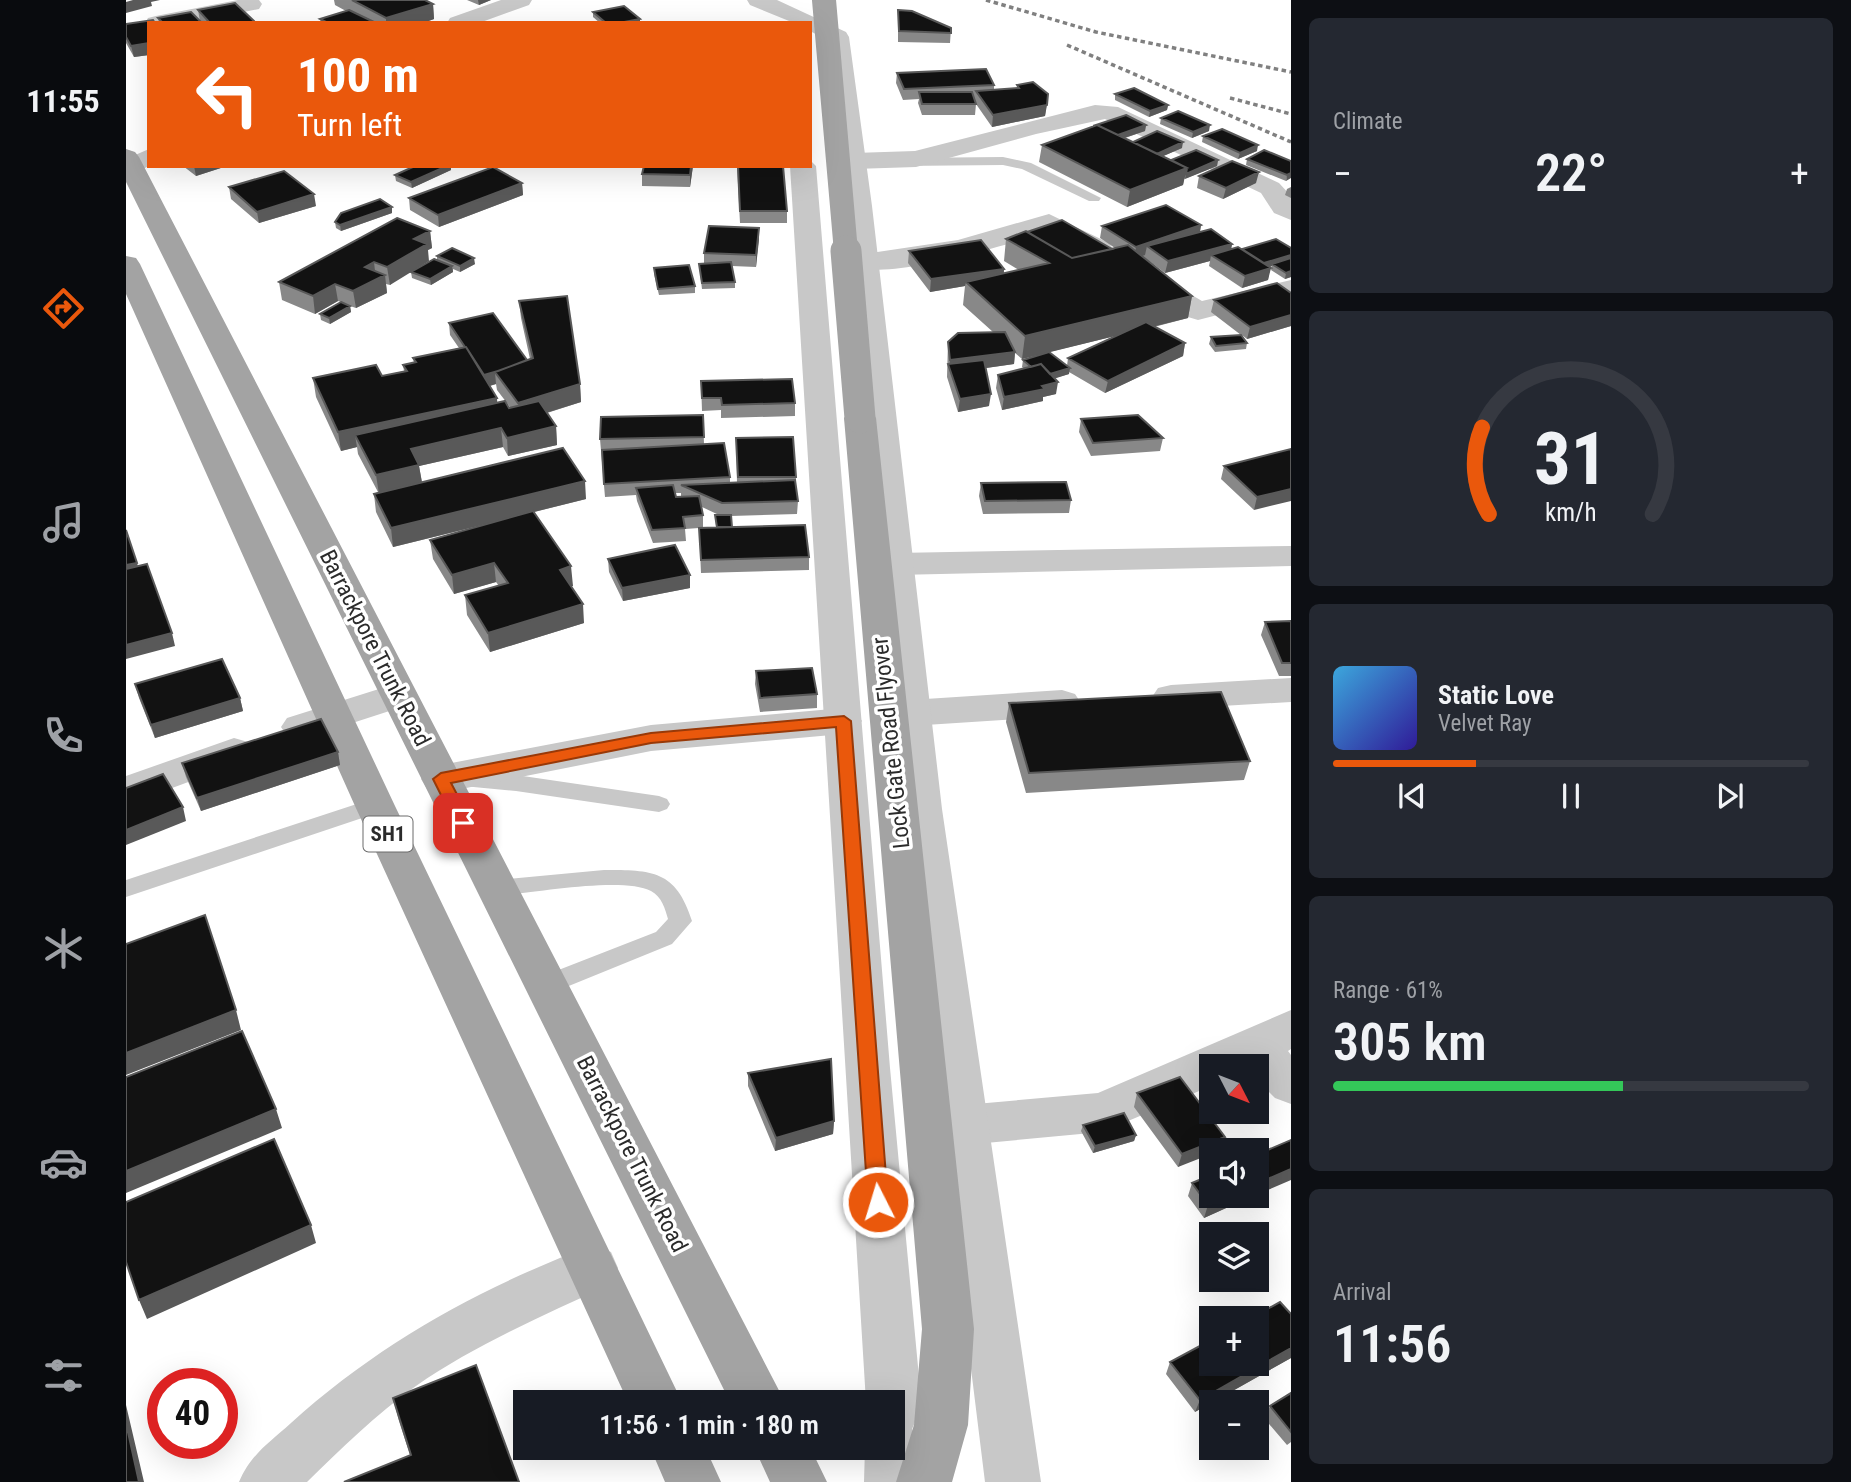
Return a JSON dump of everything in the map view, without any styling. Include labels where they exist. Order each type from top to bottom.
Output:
[{"type":"main road","name":"Lock Gate Road Flyover","points":[[824,0],[852,342],[948,1329],[946,1407],[935,1454],[924,1482]]},
{"type":"main road","name":"Barrackpore Trunk Road","points":[[133,162],[398,695],[752,1390]]},
{"type":"main road","name":"SH1","points":[[126,264],[335,714],[374,806],[649,1390]]},
{"type":"main road","points":[[683,1460],[693,1482]]},
{"type":"main road","points":[[788,1460],[799,1482]]},
{"type":"street","points":[[463,21],[521,0]]},
{"type":"street","points":[[758,0],[804,21]]},
{"type":"street","points":[[163,21],[251,4]]},
{"type":"street","points":[[815,26],[871,161],[864,262],[910,713],[1013,1482]]},
{"type":"street","points":[[871,161],[916,159],[1028,128],[1095,112],[1109,112],[1270,188],[1283,207],[1291,212]]},
{"type":"street","points":[[803,168],[893,1390]]},
{"type":"street","points":[[864,262],[939,254],[1049,222],[1104,252],[1192,310],[1198,311],[1291,288]]},
{"type":"street","points":[[896,564],[1291,556]]},
{"type":"street","points":[[1133,699],[1291,690]]},
{"type":"street","points":[[126,791],[335,714],[398,695]]},
{"type":"street","points":[[910,713],[1091,702]]},
{"type":"street","points":[[441,779],[651,738],[844,721]]},
{"type":"street","points":[[964,1125],[1102,1112],[1273,1037],[1291,1085]]},
{"type":"street","points":[[267,1482],[344,1412],[398,1368],[461,1330],[593,1268]]},
{"type":"street","points":[[891,1460],[892,1482]]},
{"type":"lane","points":[[871,161],[1003,161],[1026,166],[1094,198]]},
{"type":"lane","points":[[441,779],[516,783],[659,804]]},
{"type":"lane","points":[[126,889],[374,806]]},
{"type":"lane","points":[[497,888],[627,877],[659,885],[675,902],[680,921],[664,939],[546,985]]},
{"type":"building","points":[[352,0],[425,0],[433,4],[386,18]]},
{"type":"building","points":[[235,3],[254,21],[208,21],[198,10]]},
{"type":"building","points":[[624,6],[640,19],[604,21],[593,12]]},
{"type":"building","points":[[349,10],[372,21],[324,21],[320,19]]},
{"type":"building","points":[[898,10],[912,11],[951,28],[951,33],[899,31]]},
{"type":"building","points":[[191,12],[200,21],[161,21],[158,18]]},
{"type":"building","points":[[153,20],[147,21],[147,43],[131,46],[126,37],[126,24]]},
{"type":"building","points":[[986,69],[994,85],[904,89],[897,73]]},
{"type":"building","points":[[1033,82],[1048,94],[1047,105],[993,115],[976,91],[1019,88],[1017,85]]},
{"type":"building","points":[[1134,88],[1168,105],[1150,111],[1115,94]]},
{"type":"building","points":[[919,92],[972,92],[976,104],[922,104]]},
{"type":"building","points":[[1178,111],[1210,125],[1193,132],[1161,118]]},
{"type":"building","points":[[1126,115],[1146,125],[1118,135],[1097,125],[1093,126]]},
{"type":"building","points":[[1097,125],[1187,168],[1130,190],[1042,145]]},
{"type":"building","points":[[1222,129],[1258,145],[1240,153],[1203,136]]},
{"type":"building","points":[[1157,131],[1183,142],[1157,154],[1133,142]]},
{"type":"building","points":[[1196,150],[1218,160],[1186,174],[1187,168],[1171,160]]},
{"type":"building","points":[[1264,150],[1291,161],[1291,173],[1287,175],[1247,159]]},
{"type":"building","points":[[1232,161],[1259,172],[1226,188],[1199,176]]},
{"type":"building","points":[[411,168],[442,168],[411,182],[395,175]]},
{"type":"building","points":[[490,168],[522,183],[438,215],[409,198]]},
{"type":"building","points":[[644,168],[691,168],[690,175],[642,174]]},
{"type":"building","points":[[738,168],[783,168],[787,211],[740,211]]},
{"type":"building","points":[[284,171],[314,194],[257,212],[229,187]]},
{"type":"building","points":[[380,199],[392,207],[340,225],[335,222],[341,213]]},
{"type":"building","points":[[1166,205],[1201,225],[1136,247],[1102,226]]},
{"type":"building","points":[[397,218],[430,231],[414,239],[427,244],[387,267],[374,262],[365,267],[385,275],[353,291],[335,284],[313,296],[279,282]]},
{"type":"building","points":[[1062,220],[1112,249],[1072,258],[1027,232]]},
{"type":"building","points":[[709,226],[759,228],[756,255],[704,253]]},
{"type":"building","points":[[1211,229],[1232,244],[1168,261],[1147,246]]},
{"type":"building","points":[[1026,231],[1072,258],[1128,245],[1192,296],[1025,336],[966,282],[1049,263],[1006,239]]},
{"type":"building","points":[[1276,239],[1291,248],[1291,255],[1264,263],[1242,249]]},
{"type":"building","points":[[981,240],[1004,269],[931,279],[909,251]]},
{"type":"building","points":[[1238,247],[1271,268],[1245,276],[1211,255]]},
{"type":"building","points":[[452,248],[474,258],[460,266],[437,256]]},
{"type":"building","points":[[1291,258],[1291,271],[1286,273],[1272,264]]},
{"type":"building","points":[[434,259],[452,266],[430,279],[411,272]]},
{"type":"building","points":[[731,262],[735,282],[702,283],[699,264]]},
{"type":"building","points":[[689,265],[695,286],[658,289],[654,268]]},
{"type":"building","points":[[1277,283],[1291,293],[1291,315],[1250,327],[1214,300]]},
{"type":"building","points":[[567,296],[580,384],[518,403],[495,372],[533,358],[519,301]]},
{"type":"building","points":[[341,302],[350,306],[329,318],[320,314]]},
{"type":"building","points":[[493,313],[527,360],[484,375],[449,323]]},
{"type":"building","points":[[1146,322],[1185,343],[1108,381],[1068,358]]},
{"type":"building","points":[[1005,332],[1015,352],[950,360],[948,342],[958,333]]},
{"type":"building","points":[[1241,335],[1247,343],[1216,346],[1211,337]]},
{"type":"building","points":[[466,347],[497,398],[338,432],[313,378],[376,365],[382,376],[407,371],[403,365],[416,362],[413,358]]},
{"type":"building","points":[[1049,352],[1070,368],[1050,374],[1041,364],[1031,367],[1023,360]]},
{"type":"building","points":[[984,360],[991,394],[960,399],[948,364]]},
{"type":"building","points":[[1041,364],[1058,382],[1042,386],[1045,389],[1004,397],[998,375]]},
{"type":"building","points":[[792,379],[795,403],[722,405],[721,398],[702,398],[701,381]]},
{"type":"building","points":[[505,401],[509,408],[539,401],[556,426],[507,438],[501,428],[411,449],[419,465],[376,475],[355,435]]},
{"type":"building","points":[[703,415],[704,437],[600,439],[601,417]]},
{"type":"building","points":[[1138,415],[1163,438],[1093,443],[1081,419]]},
{"type":"building","points":[[793,437],[796,477],[738,477],[736,438]]},
{"type":"building","points":[[724,443],[730,477],[604,484],[602,450]]},
{"type":"building","points":[[563,448],[585,481],[391,528],[374,494]]},
{"type":"building","points":[[1291,449],[1291,489],[1257,497],[1224,466]]},
{"type":"building","points":[[795,480],[798,501],[722,503],[681,485]]},
{"type":"building","points":[[1066,482],[1071,500],[985,501],[981,483]]},
{"type":"building","points":[[673,485],[676,497],[699,496],[703,515],[683,517],[685,528],[652,530],[636,488]]},
{"type":"building","points":[[533,511],[571,566],[560,570],[583,604],[488,633],[465,595],[508,583],[494,563],[452,575],[430,540]]},
{"type":"building","points":[[715,515],[731,515],[732,527],[717,527]]},
{"type":"building","points":[[805,525],[809,557],[701,560],[699,528]]},
{"type":"building","points":[[126,530],[137,563],[126,565]]},
{"type":"building","points":[[675,545],[690,575],[622,588],[608,559]]},
{"type":"building","points":[[147,564],[172,633],[126,645],[126,569]]},
{"type":"building","points":[[1291,621],[1291,663],[1282,663],[1265,622]]},
{"type":"building","points":[[222,659],[240,698],[151,725],[135,684]]},
{"type":"building","points":[[812,668],[817,694],[760,698],[756,671]]},
{"type":"building","points":[[1221,692],[1250,761],[1029,773],[1009,703]]},
{"type":"building","points":[[321,719],[338,752],[197,798],[182,763]]},
{"type":"building","points":[[163,774],[183,807],[126,830],[126,788]]},
{"type":"building","points":[[205,915],[236,1010],[126,1053],[126,944]]},
{"type":"building","points":[[242,1031],[276,1109],[126,1171],[126,1077]]},
{"type":"building","points":[[831,1059],[834,1121],[776,1138],[748,1073]]},
{"type":"building","points":[[1180,1077],[1199,1102],[1199,1124],[1215,1124],[1225,1137],[1199,1138],[1199,1147],[1182,1154],[1137,1093]]},
{"type":"building","points":[[1124,1113],[1136,1135],[1095,1146],[1083,1125]]},
{"type":"building","points":[[274,1139],[311,1225],[139,1300],[126,1262],[126,1202]]},
{"type":"building","points":[[1291,1140],[1291,1169],[1269,1178],[1269,1149]]},
{"type":"building","points":[[1199,1180],[1199,1193],[1192,1183]]},
{"type":"building","points":[[1280,1302],[1291,1314],[1291,1348],[1269,1361],[1269,1308]]},
{"type":"building","points":[[1199,1346],[1199,1376],[1242,1376],[1218,1390],[1199,1390],[1199,1399],[1170,1362]]},
{"type":"building","points":[[476,1365],[519,1482],[344,1482],[411,1455],[393,1398]]},
{"type":"building","points":[[1291,1393],[1291,1432],[1270,1406]]},
{"type":"building","points":[[126,1423],[139,1482],[126,1482]]},
{"type":"railway","points":[[986,0],[1096,32],[1291,72]]},
{"type":"railway","points":[[1067,45],[1291,142]]},
{"type":"railway","points":[[1230,98],[1291,114]]},
{"type":"route","points":[[463,823],[441,779],[651,738],[844,721],[878,1202]]}]
